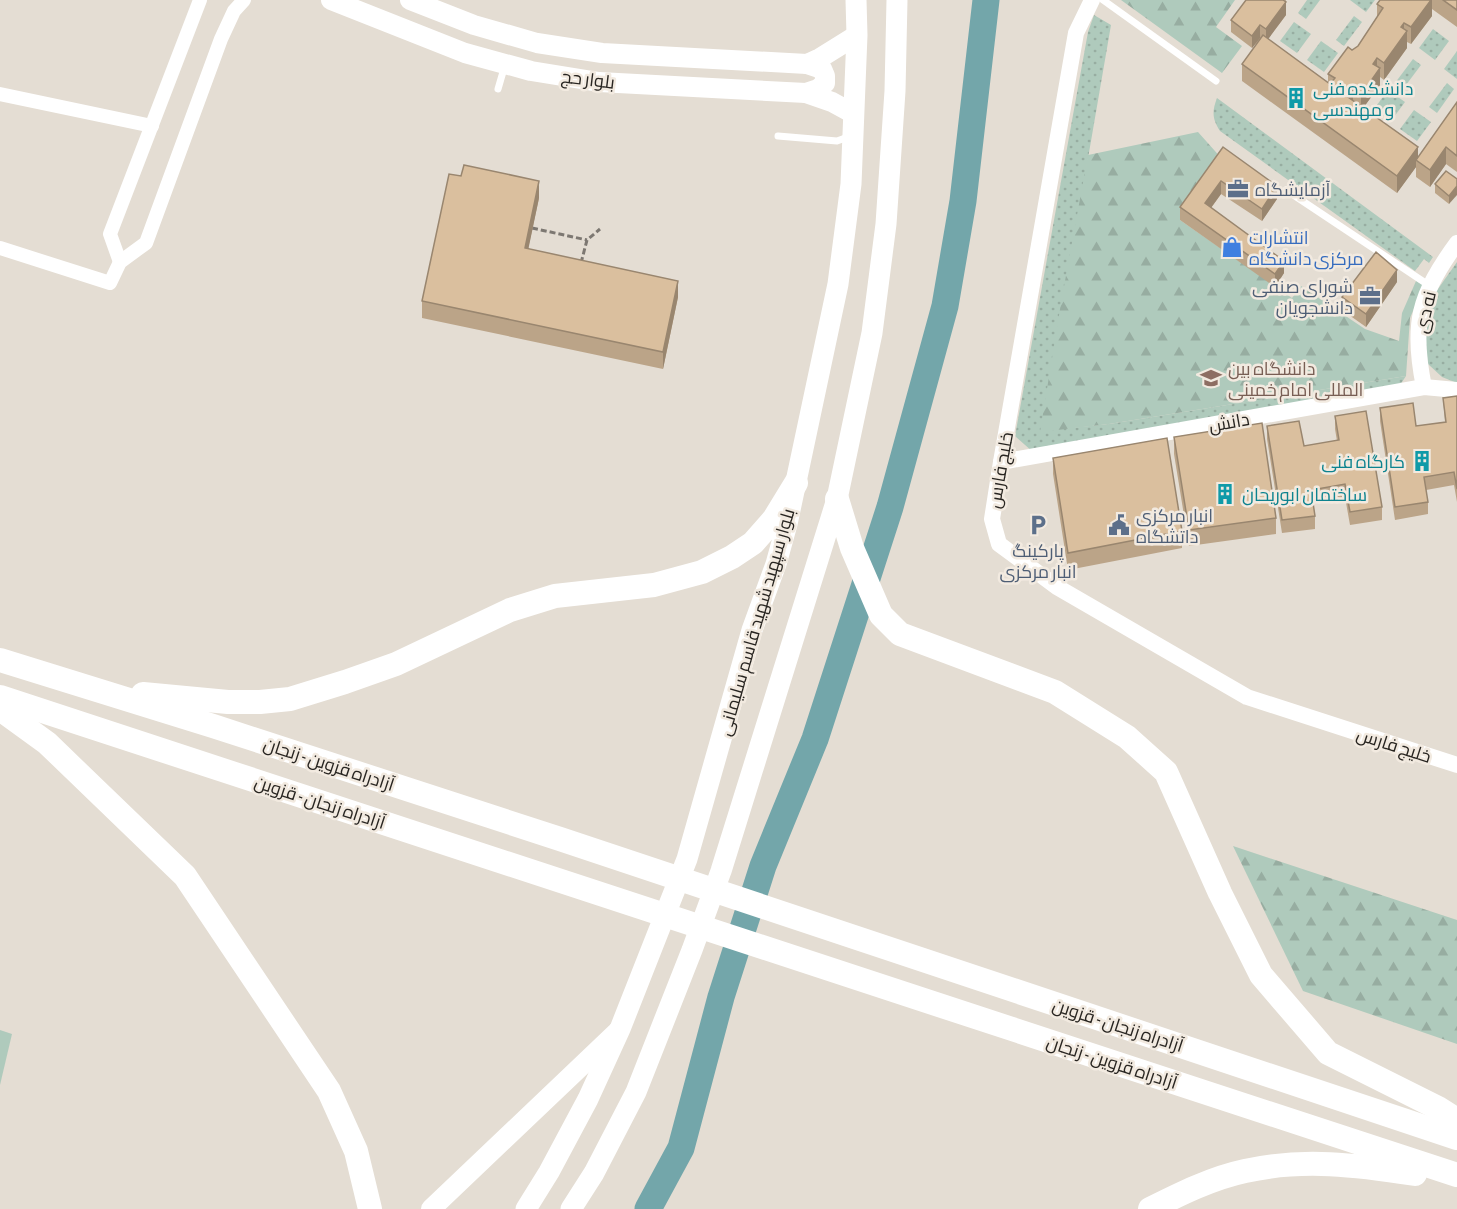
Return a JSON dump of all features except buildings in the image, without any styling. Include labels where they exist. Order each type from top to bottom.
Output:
[{"type":"highway","points":[[91,688],[228,702],[260,702],[301,696],[396,664],[510,610],[555,596],[654,585],[702,572],[753,543],[774,519],[796,483]]},
{"type":"highway","points":[[837,499],[852,548],[881,615],[900,634],[1055,692],[1127,737],[1166,772],[1220,893],[1261,975],[1328,1053],[1438,1108],[1457,1120]]},
{"type":"highway","name":"آزادراه قزوین - زنجان","points":[[0,660],[235,733],[778,913]]},
{"type":"highway","name":"آزادراه زنجان - قزوین","points":[[0,696],[767,949]]},
{"type":"highway","points":[[0,710],[47,743],[185,876],[328,1091],[356,1151],[370,1209]]},
{"type":"highway","name":"آزادراه زنجان - قزوین","points":[[778,913],[1457,1138]]},
{"type":"highway","name":"آزادراه قزوین - زنجان","points":[[767,949],[1457,1175]]},
{"type":"highway","points":[[1150,1209],[1186,1191],[1244,1171],[1308,1163],[1354,1165],[1457,1180]]},
{"type":"main road","name":"بلوار حج","points":[[331,0],[465,53],[505,65],[599,82],[806,93],[832,102],[854,122]]},
{"type":"main road","name":"بلوار حج","points":[[410,0],[474,25],[537,43],[602,53],[807,64]]},
{"type":"main road","name":"بلوار سپهبد شهید قاسم سلیمانی","points":[[526,1209],[549,1172],[588,1099],[620,1029],[687,859],[752,630],[776,564],[796,483],[838,284],[850,184],[854,122],[856,0]]},
{"type":"main road","points":[[571,1209],[594,1173],[636,1092],[722,872],[837,499],[872,333],[886,224],[895,91],[897,0]]},
{"type":"main road","points":[[807,64],[857,35]]},
{"type":"main road","points":[[806,93],[818,89],[825,83],[822,69],[807,64]]},
{"type":"main road","points":[[430,1209],[620,1029]]},
{"type":"street","points":[[120,262],[110,234],[200,0]]},
{"type":"street","points":[[0,248],[110,283],[120,262],[146,243],[221,39],[234,11],[243,0]]},
{"type":"street","name":"خلیج فارس","points":[[1092,0],[1076,33],[1001,462],[992,519],[999,544],[1057,587],[1247,697],[1457,765]]},
{"type":"street","points":[[0,94],[152,126]]},
{"type":"street","name":"نه دی","points":[[1424,387],[1418,358],[1418,330],[1424,299],[1437,271],[1457,243]]},
{"type":"street","name":"دانش","points":[[1001,462],[1424,387],[1457,390]]},
{"type":"lane","points":[[1102,0],[1216,81]]},
{"type":"lane","points":[[498,89],[505,65]]},
{"type":"lane","points":[[778,136],[837,141],[848,138],[854,122]]},
{"type":"lane","points":[[1287,190],[1430,286]]},
{"type":"path","points":[[532,228],[587,240]]},
{"type":"path","points":[[580,267],[587,240],[600,229]]},
{"type":"green space","points":[[1121,0],[1235,0],[1216,27],[1242,46],[1222,73]]},
{"type":"green space","points":[[1307,0],[1320,0],[1306,19],[1298,13]]},
{"type":"green space","points":[[1350,0],[1375,0],[1366,12]]},
{"type":"green space","points":[[1094,15],[1111,25],[1041,431],[1109,424],[1406,376],[1398,388],[1033,452],[1015,436],[1088,32]]},
{"type":"green space","points":[[1354,16],[1362,22],[1344,46],[1336,40]]},
{"type":"green space","points":[[1294,22],[1311,34],[1297,53],[1280,41]]},
{"type":"green space","points":[[1433,29],[1449,41],[1435,60],[1419,48]]},
{"type":"green space","points":[[1321,41],[1338,53],[1324,72],[1307,60]]},
{"type":"green space","points":[[1457,51],[1457,79],[1444,69]]},
{"type":"green space","points":[[1413,59],[1421,65],[1403,89],[1395,83]]},
{"type":"green space","points":[[1447,83],[1454,89],[1437,113],[1429,107]]},
{"type":"green space","points":[[1388,90],[1405,102],[1391,121],[1374,109]]},
{"type":"green space","points":[[1217,98],[1433,257],[1429,263],[1424,259],[1415,271],[1220,131],[1215,123],[1214,115]]},
{"type":"green space","points":[[1414,110],[1431,122],[1417,141],[1400,129]]},
{"type":"green space","points":[[1198,132],[1223,160],[1180,220],[1292,298],[1301,286],[1365,329],[1399,341],[1402,313],[1416,281],[1424,285],[1410,318],[1406,376],[1109,424],[1040,432],[1088,155]]},
{"type":"green space","points":[[1457,262],[1457,383],[1442,377],[1428,364],[1424,331],[1433,296]]},
{"type":"green space","points":[[1233,846],[1457,920],[1457,1044],[1303,991]]},
{"type":"green space","points":[[0,1030],[12,1034],[0,1085]]},
{"type":"waterway","points":[[648,1209],[681,1148],[721,997],[763,866],[815,739],[890,507],[945,306],[963,201],[986,0]]},
{"type":"place","name":"دانشکده فنی و مهندسی","points":[[1296,98]]},
{"type":"place","name":"آزمایشگاه","points":[[1238,189]]},
{"type":"place","name":"انتشارات مرکزی دانشگاه","points":[[1232,247]]},
{"type":"place","name":"شورای صنفی دانشجویان","points":[[1370,296]]},
{"type":"place","name":"دانشگاه بین المللی امام خمینی","points":[[1211,378]]},
{"type":"place","name":"کارگاه فنی","points":[[1422,461]]},
{"type":"place","name":"ساختمان ابوریحان","points":[[1225,494]]},
{"type":"place","name":"پارکینگ انبار مرکزی","points":[[1038,525]]},
{"type":"place","name":"انبار مرکزی داتشگاه","points":[[1119,525]]}]
